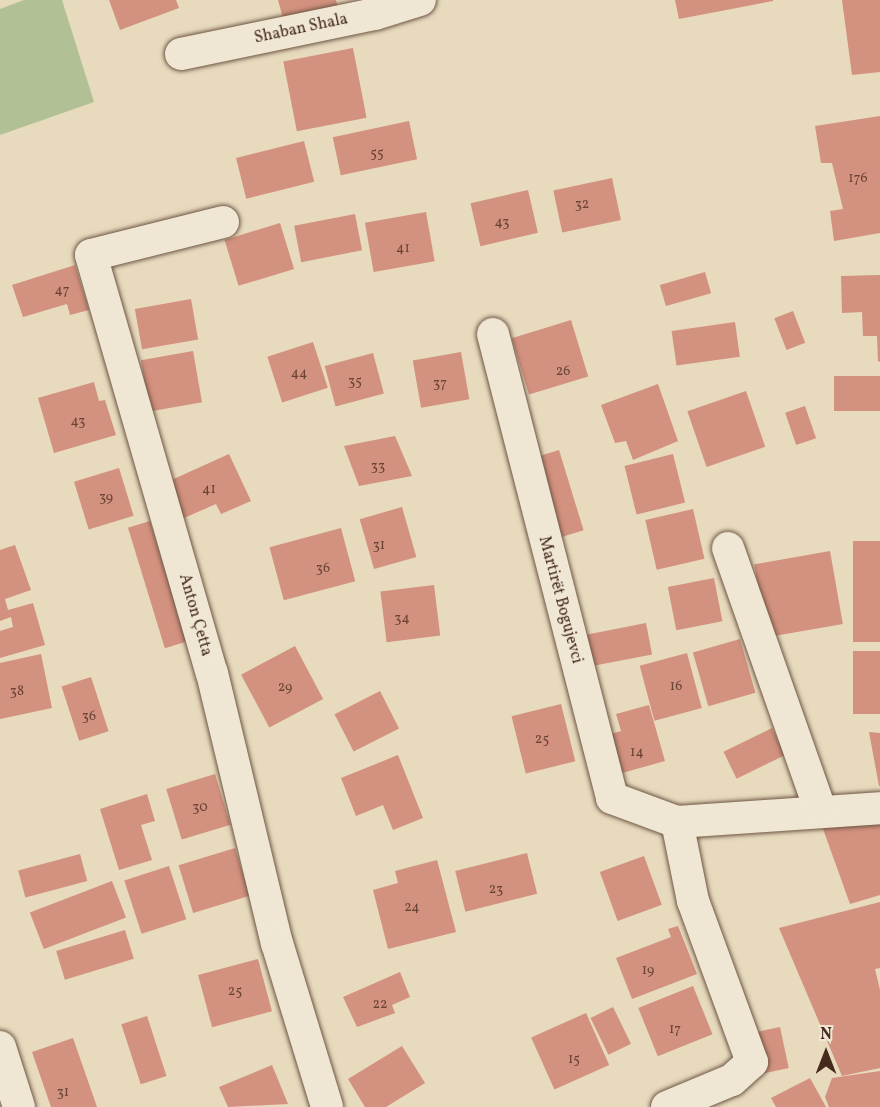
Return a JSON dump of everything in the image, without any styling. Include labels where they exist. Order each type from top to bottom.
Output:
[{"type":"street","name":"Shaban Shala","points":[[181,54],[375,14],[420,0]]},
{"type":"street","name":"Anton Çetta","points":[[224,222],[91,255],[212,673],[277,943],[327,1107]]},
{"type":"street","name":"Martirët Bogujevci","points":[[493,334],[612,798],[677,822],[820,810],[880,808]]},
{"type":"street","points":[[728,548],[820,810]]},
{"type":"street","points":[[667,1107],[732,1080],[752,1062],[693,901],[677,822]]},
{"type":"street","points":[[0,1047],[19,1107]]},
{"type":"green space","points":[[24,0],[62,0],[94,102],[0,135],[0,9]]},
{"type":"building","points":[[109,0],[176,0],[179,8],[120,30]]},
{"type":"building","points":[[278,0],[336,0],[340,16],[286,29]]},
{"type":"building","points":[[675,0],[773,0],[773,1],[679,19]]},
{"type":"building","points":[[842,0],[880,0],[880,72],[852,75]]},
{"type":"building","points":[[353,48],[367,118],[297,131],[283,62]]},
{"type":"building","points":[[880,116],[880,233],[834,241],[830,211],[843,209],[832,163],[821,163],[815,126]]},
{"type":"building","points":[[409,121],[417,159],[341,175],[333,137]]},
{"type":"building","points":[[304,141],[314,182],[246,199],[236,158]]},
{"type":"building","points":[[612,178],[621,220],[562,233],[553,190]]},
{"type":"building","points":[[528,190],[538,233],[480,246],[471,203]]},
{"type":"building","points":[[426,212],[435,261],[374,272],[365,223]]},
{"type":"building","points":[[355,214],[362,250],[301,262],[294,226]]},
{"type":"building","points":[[280,223],[294,269],[239,286],[225,240]]},
{"type":"building","points":[[75,265],[89,310],[70,315],[67,304],[23,317],[12,285]]},
{"type":"building","points":[[705,272],[711,293],[666,306],[660,285]]},
{"type":"building","points":[[880,275],[880,361],[878,362],[877,336],[863,336],[862,312],[842,313],[841,276]]},
{"type":"building","points":[[191,299],[198,339],[142,349],[135,309]]},
{"type":"building","points":[[793,311],[805,343],[787,350],[774,318]]},
{"type":"building","points":[[571,320],[588,376],[529,395],[512,338]]},
{"type":"building","points":[[735,322],[740,357],[676,366],[672,331]]},
{"type":"building","points":[[313,342],[328,388],[282,402],[267,357]]},
{"type":"building","points":[[193,351],[202,402],[150,411],[141,360]]},
{"type":"building","points":[[461,352],[469,399],[421,408],[413,361]]},
{"type":"building","points":[[373,353],[384,394],[336,407],[325,366]]},
{"type":"building","points":[[834,376],[880,376],[880,411],[834,411]]},
{"type":"building","points":[[94,382],[99,401],[105,400],[116,435],[54,453],[38,398]]},
{"type":"building","points":[[658,384],[678,441],[633,460],[626,441],[615,443],[601,405]]},
{"type":"building","points":[[746,391],[765,447],[707,467],[687,411]]},
{"type":"building","points":[[805,406],[816,438],[796,445],[785,413]]},
{"type":"building","points":[[395,436],[412,476],[359,486],[344,446]]},
{"type":"building","points":[[559,450],[584,530],[558,538],[533,458]]},
{"type":"building","points":[[229,454],[251,501],[221,514],[216,504],[184,518],[167,482]]},
{"type":"building","points":[[673,454],[685,503],[637,515],[624,466]]},
{"type":"building","points":[[119,468],[134,516],[89,530],[74,482]]},
{"type":"building","points":[[402,507],[416,557],[374,569],[360,519]]},
{"type":"building","points":[[693,509],[704,559],[657,570],[645,520]]},
{"type":"building","points":[[150,521],[187,641],[165,648],[128,528]]},
{"type":"building","points":[[341,528],[355,581],[284,600],[270,547]]},
{"type":"building","points":[[853,541],[880,541],[880,642],[853,642]]},
{"type":"building","points":[[15,545],[31,590],[5,599],[8,610],[33,603],[45,645],[0,658],[0,631],[13,627],[11,617],[0,621],[0,550]]},
{"type":"building","points":[[830,551],[843,624],[767,637],[754,564]]},
{"type":"building","points":[[714,578],[722,621],[676,630],[668,587]]},
{"type":"building","points":[[434,585],[440,636],[387,642],[380,592]]},
{"type":"building","points":[[646,623],[652,654],[592,666],[586,635]]},
{"type":"building","points":[[740,639],[755,693],[708,706],[693,653]]},
{"type":"building","points":[[295,646],[323,699],[269,728],[241,675]]},
{"type":"building","points":[[853,651],[880,651],[880,714],[853,714]]},
{"type":"building","points":[[687,653],[702,708],[654,721],[640,666]]},
{"type":"building","points":[[41,654],[52,708],[0,719],[0,663]]},
{"type":"building","points":[[91,677],[109,731],[79,741],[62,687]]},
{"type":"building","points":[[380,691],[399,728],[354,752],[335,714]]},
{"type":"building","points":[[561,704],[575,761],[526,774],[512,716]]},
{"type":"building","points":[[649,705],[665,761],[615,775],[604,736],[621,731],[616,714]]},
{"type":"building","points":[[772,728],[785,755],[737,779],[723,752]]},
{"type":"building","points":[[869,732],[880,733],[880,786],[879,786]]},
{"type":"building","points":[[398,755],[423,818],[393,830],[383,805],[356,816],[341,778]]},
{"type":"building","points":[[215,774],[230,825],[182,840],[166,789]]},
{"type":"building","points":[[147,794],[155,821],[141,825],[152,860],[119,870],[100,809]]},
{"type":"building","points":[[818,815],[880,817],[880,895],[850,904]]},
{"type":"building","points":[[235,848],[250,896],[193,913],[179,865]]},
{"type":"building","points":[[527,853],[537,894],[465,912],[455,871]]},
{"type":"building","points":[[80,854],[87,881],[25,898],[18,871]]},
{"type":"building","points":[[644,856],[662,905],[618,921],[600,872]]},
{"type":"building","points":[[437,860],[456,932],[388,949],[373,890],[398,883],[395,871]]},
{"type":"building","points":[[169,866],[186,919],[142,934],[124,881]]},
{"type":"building","points":[[112,881],[126,917],[44,949],[30,913]]},
{"type":"building","points":[[880,902],[880,968],[875,969],[880,990],[880,1068],[842,1076],[779,928]]},
{"type":"building","points":[[678,926],[697,974],[632,999],[616,958],[671,937],[668,929]]},
{"type":"building","points":[[125,930],[134,959],[65,980],[56,951]]},
{"type":"building","points":[[258,959],[272,1011],[212,1027],[198,975]]},
{"type":"building","points":[[400,972],[410,997],[392,1005],[395,1013],[357,1027],[343,997]]},
{"type":"building","points":[[693,986],[712,1034],[658,1056],[638,1008]]},
{"type":"building","points":[[613,1007],[631,1044],[609,1055],[591,1018]]},
{"type":"building","points":[[586,1013],[609,1065],[554,1089],[531,1037]]},
{"type":"building","points":[[147,1016],[166,1076],[141,1084],[121,1024]]},
{"type":"building","points":[[780,1027],[789,1068],[764,1073],[756,1032]]},
{"type":"building","points":[[73,1038],[97,1107],[51,1107],[32,1052]]},
{"type":"building","points":[[402,1046],[425,1083],[386,1107],[365,1107],[348,1079]]},
{"type":"building","points":[[272,1065],[288,1104],[228,1107],[219,1087]]},
{"type":"building","points":[[880,1071],[880,1107],[829,1107],[825,1097],[832,1078]]},
{"type":"building","points":[[810,1078],[826,1107],[776,1107],[771,1098]]}]
